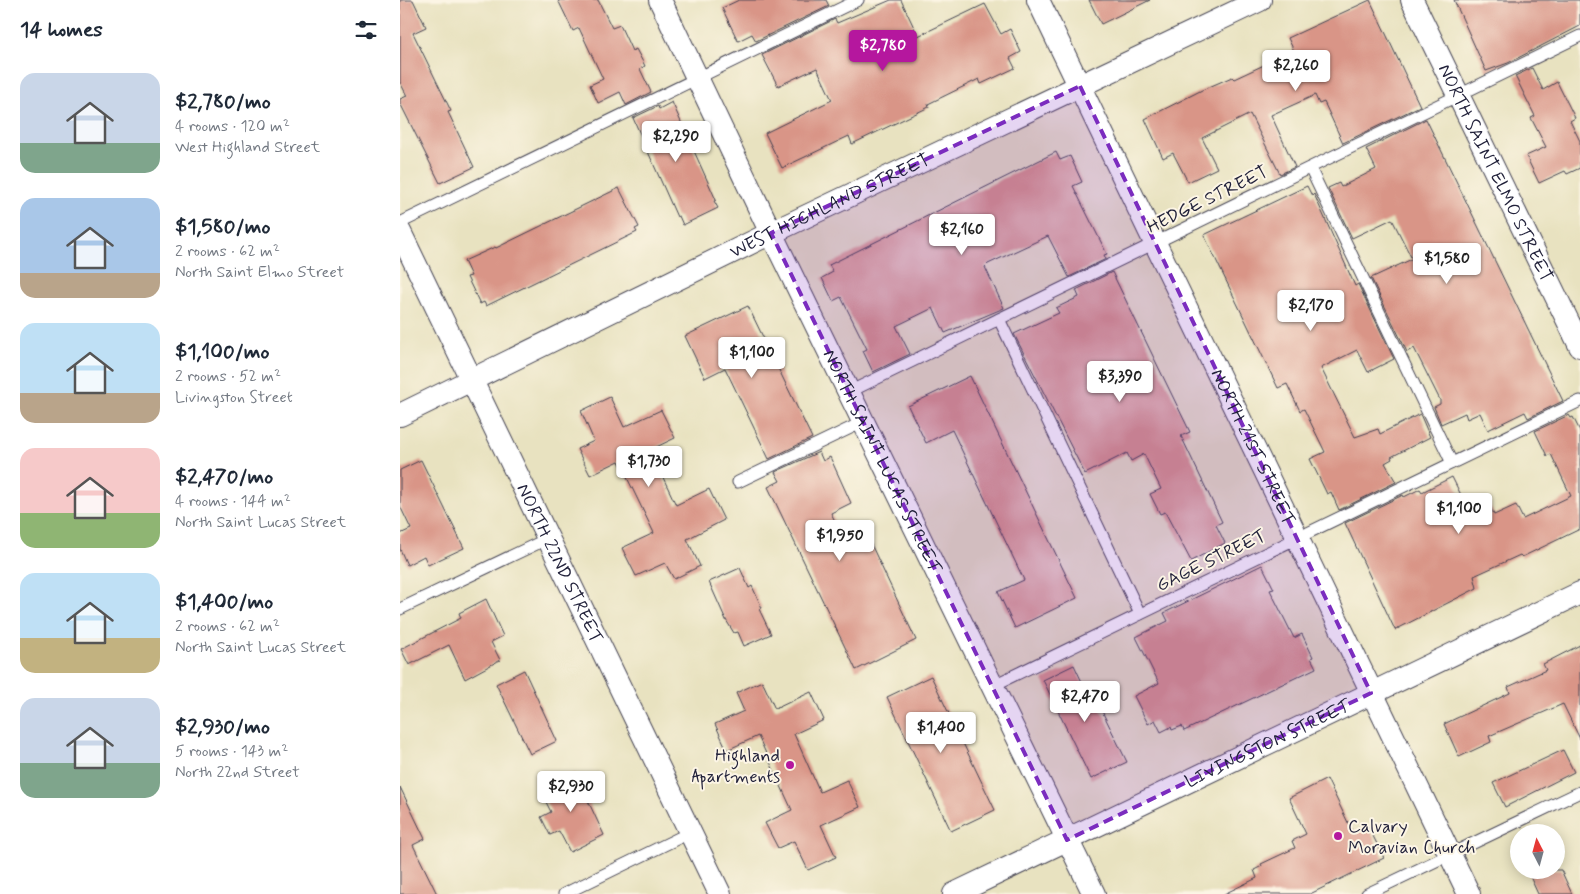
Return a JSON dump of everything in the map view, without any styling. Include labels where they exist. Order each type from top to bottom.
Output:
[{"type":"street","name":"NORTH SAINT LUCAS STREET","points":[[660,0],[863,422],[1094,894]]},
{"type":"street","name":"NORTH 21ST STREET","points":[[1038,0],[1469,894]]},
{"type":"street","name":"WEST HIGHLAND STREET","points":[[400,415],[772,233],[1260,0]]},
{"type":"street","name":"NORTH SAINT ELMO STREET","points":[[1412,0],[1580,346]]},
{"type":"street","name":"NORTH 22ND STREET","points":[[400,232],[720,894]]},
{"type":"street","name":"LIVINGSTON STREET","points":[[954,894],[1580,593]]},
{"type":"lane","points":[[400,223],[843,3],[858,0]]},
{"type":"lane","name":"HEDGE STREET","points":[[849,392],[1580,36]]},
{"type":"lane","points":[[1310,168],[1452,463]]},
{"type":"lane","points":[[999,319],[1140,614]]},
{"type":"lane","name":"GAGE STREET","points":[[992,686],[1580,401]]},
{"type":"lane","points":[[738,482],[863,422]]},
{"type":"lane","points":[[400,609],[549,538]]},
{"type":"lane","points":[[1366,894],[1580,792]]},
{"type":"lane","points":[[564,894],[691,832]]},
{"type":"highlighted area","points":[[1080,86],[1371,693],[1067,840],[771,233]]},
{"type":"building","points":[[400,0],[413,0],[426,27],[413,33],[451,111],[448,112],[474,167],[440,183],[400,103],[400,99],[407,96],[400,82]]},
{"type":"building","points":[[558,0],[598,0],[612,28],[620,25],[632,51],[636,49],[645,66],[640,69],[651,92],[626,105],[620,92],[598,103],[590,85],[603,79],[579,28],[573,31]]},
{"type":"building","points":[[739,0],[826,0],[829,6],[756,41],[752,34],[738,41],[722,8]]},
{"type":"building","points":[[891,0],[901,0],[918,36],[985,4],[1001,34],[1010,29],[1021,52],[1010,58],[1015,68],[981,84],[979,79],[928,104],[929,107],[852,144],[849,136],[782,168],[765,133],[832,100],[817,68],[778,86],[762,55],[835,19],[837,23]]},
{"type":"building","points":[[1089,0],[1150,0],[1101,24]]},
{"type":"building","points":[[1370,0],[1420,106],[1343,143],[1324,102],[1319,104],[1315,95],[1271,115],[1295,167],[1280,174],[1250,114],[1202,138],[1217,168],[1188,182],[1173,153],[1163,158],[1145,119],[1202,90],[1232,77],[1234,79],[1294,51],[1288,38]]},
{"type":"building","points":[[1454,0],[1580,0],[1580,26],[1508,63],[1486,71]]},
{"type":"building","points":[[1532,68],[1543,90],[1557,82],[1575,118],[1570,121],[1580,141],[1580,168],[1567,174],[1565,171],[1539,183],[1526,156],[1546,147],[1531,118],[1535,116],[1515,76]]},
{"type":"building","points":[[672,102],[718,208],[683,225],[679,216],[677,217],[633,118],[658,106],[659,109]]},
{"type":"building","points":[[1426,119],[1563,401],[1528,418],[1525,412],[1488,430],[1480,413],[1467,419],[1465,413],[1441,424],[1434,407],[1440,404],[1440,400],[1414,348],[1407,352],[1371,278],[1412,259],[1392,219],[1352,238],[1328,188],[1339,183],[1341,187],[1376,169],[1366,149]]},
{"type":"building","points":[[1056,152],[1060,160],[1070,156],[1082,182],[1073,186],[1107,254],[1104,255],[1106,259],[1069,277],[1048,236],[988,264],[985,267],[1004,308],[945,333],[933,308],[896,326],[910,354],[873,372],[863,351],[867,349],[841,297],[833,301],[822,278],[833,272],[829,265]]},
{"type":"building","points":[[1307,186],[1312,196],[1314,194],[1355,286],[1358,284],[1394,359],[1368,372],[1357,350],[1321,368],[1355,437],[1378,429],[1380,434],[1420,414],[1430,437],[1391,457],[1392,459],[1385,463],[1396,482],[1339,510],[1331,492],[1327,494],[1310,459],[1325,452],[1304,409],[1300,411],[1287,384],[1278,388],[1204,235]]},
{"type":"building","points":[[619,188],[639,227],[635,229],[637,232],[486,306],[484,302],[480,304],[467,277],[471,276],[464,261],[496,248]]},
{"type":"building","points":[[1112,272],[1190,432],[1181,436],[1222,522],[1216,525],[1225,543],[1191,561],[1165,512],[1160,514],[1150,494],[1161,489],[1144,454],[1131,461],[1127,453],[1085,474],[1014,334],[1059,313],[1056,308],[1079,297],[1076,290]]},
{"type":"building","points":[[748,306],[812,438],[769,459],[725,368],[705,378],[685,336]]},
{"type":"building","points":[[970,376],[1077,598],[1015,628],[998,592],[1024,580],[952,430],[926,443],[908,406]]},
{"type":"building","points":[[610,397],[624,427],[661,410],[675,438],[650,450],[676,505],[709,489],[724,520],[687,539],[700,566],[674,579],[665,563],[636,576],[622,548],[654,533],[619,461],[590,475],[577,449],[594,441],[581,411]]},
{"type":"building","points":[[1569,415],[1571,418],[1573,417],[1580,431],[1580,529],[1522,557],[1520,555],[1474,576],[1477,588],[1395,630],[1345,523],[1403,495],[1404,497],[1420,489],[1422,492],[1452,477],[1469,511],[1488,502],[1494,515],[1516,505],[1523,519],[1571,496],[1551,454],[1547,456],[1535,431]]},
{"type":"building","points":[[819,452],[823,461],[830,457],[851,503],[831,513],[849,550],[869,540],[916,640],[856,670],[768,487],[780,481],[775,472]]},
{"type":"building","points":[[421,460],[464,548],[428,565],[424,556],[407,565],[400,549],[400,534],[411,529],[400,506],[400,470]]},
{"type":"building","points":[[1262,565],[1274,589],[1270,590],[1294,638],[1302,634],[1316,668],[1184,731],[1182,726],[1172,730],[1171,727],[1161,732],[1155,720],[1148,724],[1134,696],[1159,683],[1136,637],[1168,621],[1164,613]]},
{"type":"building","points":[[740,568],[749,588],[752,586],[762,608],[759,609],[771,634],[744,646],[738,632],[734,633],[726,620],[709,582]]},
{"type":"building","points":[[486,599],[503,636],[491,642],[500,660],[465,679],[449,645],[409,665],[401,649],[461,618],[459,613]]},
{"type":"building","points":[[1580,645],[1580,739],[1563,704],[1489,736],[1491,742],[1459,757],[1444,724],[1510,693],[1508,687],[1546,670],[1543,664]]},
{"type":"building","points":[[1074,665],[1092,703],[1097,701],[1127,762],[1091,779],[1043,680]]},
{"type":"building","points":[[524,670],[557,741],[530,754],[496,684]]},
{"type":"building","points":[[931,676],[995,810],[951,831],[887,697]]},
{"type":"building","name":"Highland Apartments","points":[[762,681],[775,709],[811,692],[824,720],[794,734],[820,792],[847,780],[860,807],[821,825],[836,857],[808,870],[794,841],[778,848],[765,823],[792,810],[758,736],[727,750],[715,724],[744,711],[736,693]]},
{"type":"building","points":[[1563,750],[1574,772],[1505,807],[1493,783]]},
{"type":"building","points":[[575,773],[604,835],[570,852],[559,831],[550,835],[541,817],[551,812],[540,790]]},
{"type":"building","name":"Calvary Moravian Church","points":[[1327,779],[1353,833],[1368,826],[1384,858],[1310,894],[1224,894],[1257,878],[1254,870],[1262,866],[1261,864],[1295,848],[1292,841],[1306,834],[1289,798]]},
{"type":"building","points":[[400,787],[425,839],[413,845],[437,894],[400,894]]},
{"type":"building","points":[[1531,879],[1565,879],[1572,894],[1538,894]]},
{"type":"place","name":"Highland Apartments","points":[[790,765]]},
{"type":"place","name":"Calvary Moravian Church","points":[[1338,836]]}]
